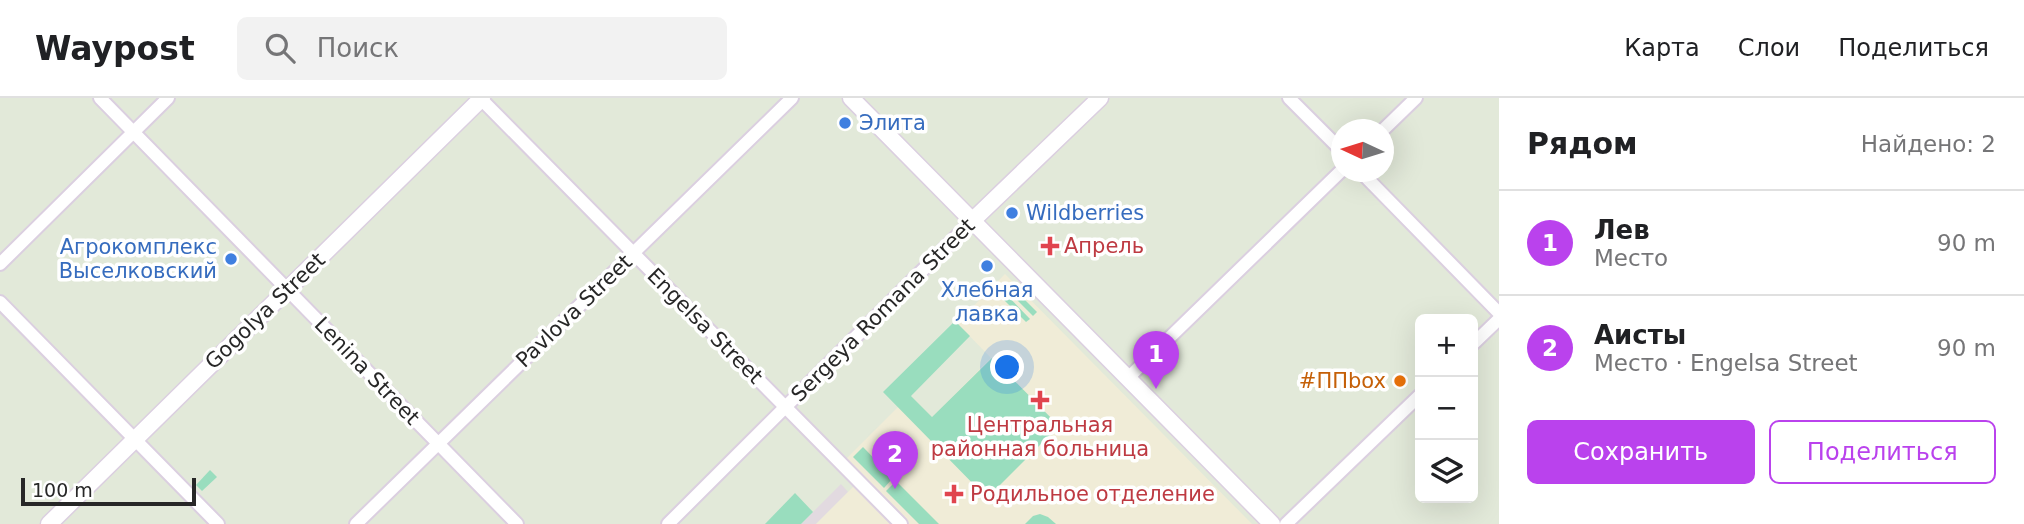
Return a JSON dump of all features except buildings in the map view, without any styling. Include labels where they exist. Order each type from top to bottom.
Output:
[{"type":"street","name":"Lenina Street","points":[[100,98],[517,524]]},
{"type":"street","points":[[0,264],[168,98]]},
{"type":"street","name":"Engelsa Street","points":[[481,98],[901,524]]},
{"type":"street","name":"Gogolya Street","points":[[49,524],[481,98]]},
{"type":"street","name":"Pavlova Street","points":[[356,524],[792,98]]},
{"type":"street","points":[[851,98],[1272,524]]},
{"type":"street","name":"Sergeya Romana Street","points":[[668,524],[972,221],[1100,98]]},
{"type":"street","points":[[1289,98],[1331,140]]},
{"type":"street","points":[[1394,119],[1416,98]]},
{"type":"street","points":[[1128,378],[1331,181]]},
{"type":"street","points":[[1371,182],[1499,313]]},
{"type":"street","points":[[0,302],[218,524]]},
{"type":"street","points":[[1478,339],[1499,319]]},
{"type":"street","points":[[1286,524],[1415,400]]},
{"type":"shaded area","name":"Центральная районная больница","points":[[1005,274],[1252,524],[816,524],[862,478],[845,460],[910,395],[932,417],[991,358],[957,323]]},
{"type":"shaded area","points":[[841,484],[848,492],[816,524],[801,524]]},
{"type":"green space","points":[[1010,285],[1037,312],[1033,316],[1006,289]]},
{"type":"green space","points":[[1004,292],[1030,319],[1026,322],[1000,296]]},
{"type":"green space","points":[[955,321],[970,336],[911,396],[932,417],[992,358],[1059,426],[987,498],[883,392]]},
{"type":"green space","points":[[863,447],[893,478],[884,488],[853,457]]},
{"type":"green space","points":[[210,470],[217,477],[202,491],[196,485]]},
{"type":"green space","points":[[896,481],[939,524],[919,524],[886,491]]},
{"type":"green space","points":[[795,493],[813,512],[801,524],[765,524]]},
{"type":"green space","points":[[1040,514],[1056,524],[1025,524],[1033,516]]},
{"type":"place","name":"Элита","points":[[845,123]]},
{"type":"place","name":"Wildberries","points":[[1012,213]]},
{"type":"place","name":"Апрель","points":[[1050,246]]},
{"type":"place","name":"Агрокомплекс Выселковский","points":[[231,259]]},
{"type":"place","name":"Хлебная лавка","points":[[987,266]]},
{"type":"place","name":"#ППbox","points":[[1400,381]]},
{"type":"place","name":"Лев","points":[[1156,389]]},
{"type":"place","name":"Центральная районная больница","points":[[1040,400]]},
{"type":"place","name":"Аисты","points":[[895,489]]},
{"type":"place","name":"Родильное отделение","points":[[954,494]]}]
